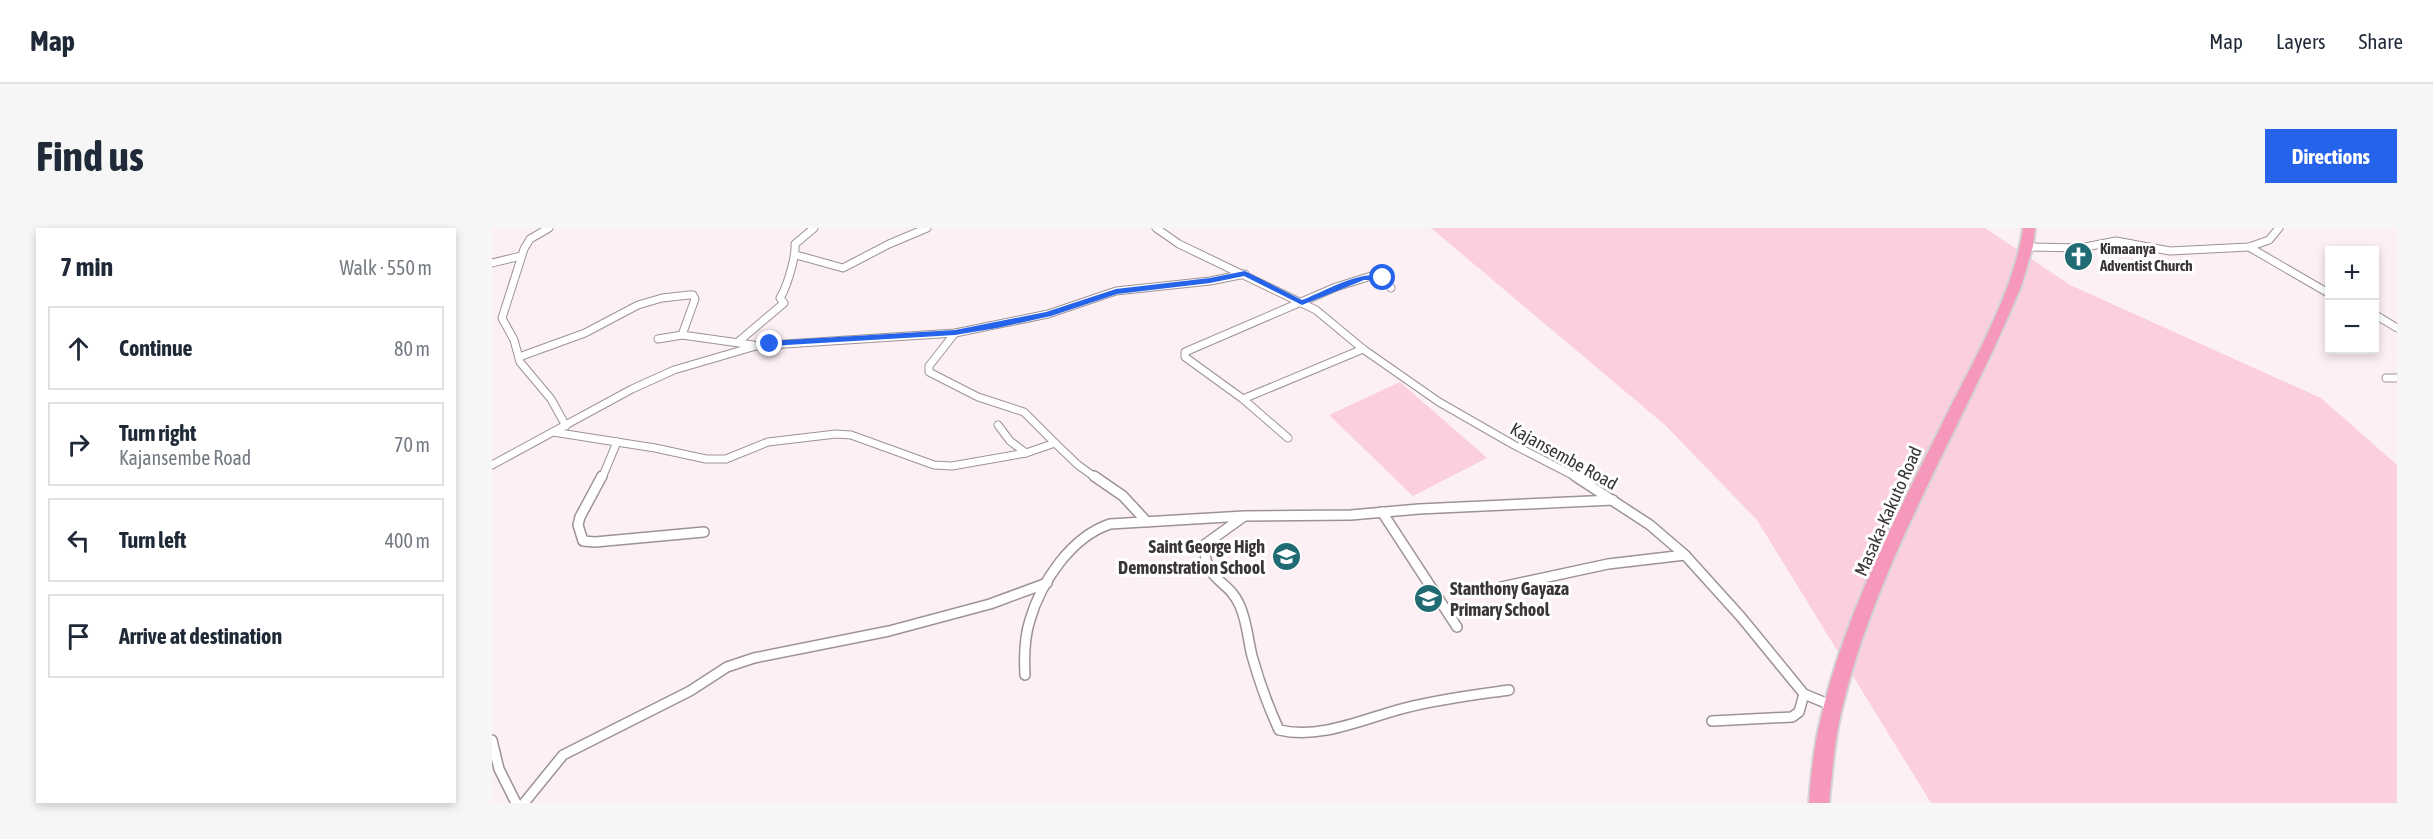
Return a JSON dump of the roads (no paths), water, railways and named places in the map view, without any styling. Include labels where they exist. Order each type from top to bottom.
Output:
[{"type":"highway","points":[[2028,247],[2029,228]]},
{"type":"highway","name":"Masaka-Kakuto Road","points":[[1819,803],[1822,766],[1833,706],[1858,632],[1915,495],[1966,390],[2028,247]]},
{"type":"street","points":[[549,228],[530,239],[521,256],[502,318],[514,340],[520,362],[551,399],[566,426]]},
{"type":"street","points":[[738,342],[784,303],[780,298],[786,288],[789,270],[796,255],[795,244],[814,228]]},
{"type":"street","points":[[796,255],[843,268],[889,244],[927,228]]},
{"type":"street","name":"Kajansembe Road","points":[[1156,228],[1179,244],[1316,310],[1363,349],[1471,422],[1590,484],[1650,525],[1685,555],[1741,617],[1804,694],[1833,706]]},
{"type":"street","points":[[2028,247],[2080,248],[2116,241],[2170,250],[2249,247],[2272,237],[2279,228]]},
{"type":"street","points":[[2249,247],[2325,291]]},
{"type":"street","points":[[492,263],[521,256]]},
{"type":"street","points":[[492,465],[632,389],[674,370],[756,346],[955,333],[1048,314],[1116,291],[1245,274]]},
{"type":"street","points":[[1288,438],[1242,399],[1185,357],[1185,352],[1326,291],[1371,276],[1383,278],[1391,288]]},
{"type":"street","points":[[519,357],[585,333],[638,305],[662,298],[693,295],[695,299],[682,335]]},
{"type":"street","points":[[2379,317],[2397,328]]},
{"type":"street","points":[[955,333],[929,366],[929,372],[978,397],[1024,412],[1078,465],[1123,496],[1147,522]]},
{"type":"street","points":[[658,339],[682,335],[756,346]]},
{"type":"street","points":[[1242,399],[1363,349]]},
{"type":"street","points":[[2386,378],[2397,378]]},
{"type":"street","points":[[998,425],[1010,441],[1026,453]]},
{"type":"street","points":[[553,432],[706,459],[726,459],[739,455],[753,446],[768,442],[836,434],[850,435],[934,465],[952,466],[1026,453],[1055,443]]},
{"type":"street","points":[[617,442],[597,489],[580,517],[578,525],[583,541],[595,542],[704,532]]},
{"type":"street","points":[[1026,675],[1025,660],[1029,621],[1035,603],[1069,553],[1093,530],[1110,524],[1244,516],[1351,515],[1613,500]]},
{"type":"street","points":[[1382,512],[1457,627]]},
{"type":"street","points":[[1244,516],[1204,545],[1203,557],[1208,571],[1234,595],[1240,606],[1253,663],[1279,730],[1288,734],[1340,727],[1415,705],[1509,690]]},
{"type":"street","points":[[1501,586],[1608,564],[1685,555]]},
{"type":"street","points":[[524,803],[563,755],[590,739],[690,691],[727,667],[754,658],[889,631],[990,604],[1047,583]]},
{"type":"street","points":[[1712,721],[1792,717],[1799,712],[1804,694]]},
{"type":"street","points":[[492,740],[499,769],[516,803]]},
{"type":"place","name":"Kimaanya Adventist Church","points":[[2079,257]]},
{"type":"place","name":"Saint George High Demonstration School","points":[[1286,556]]},
{"type":"place","name":"Stanthony Gayaza Primary School","points":[[1429,598]]}]
